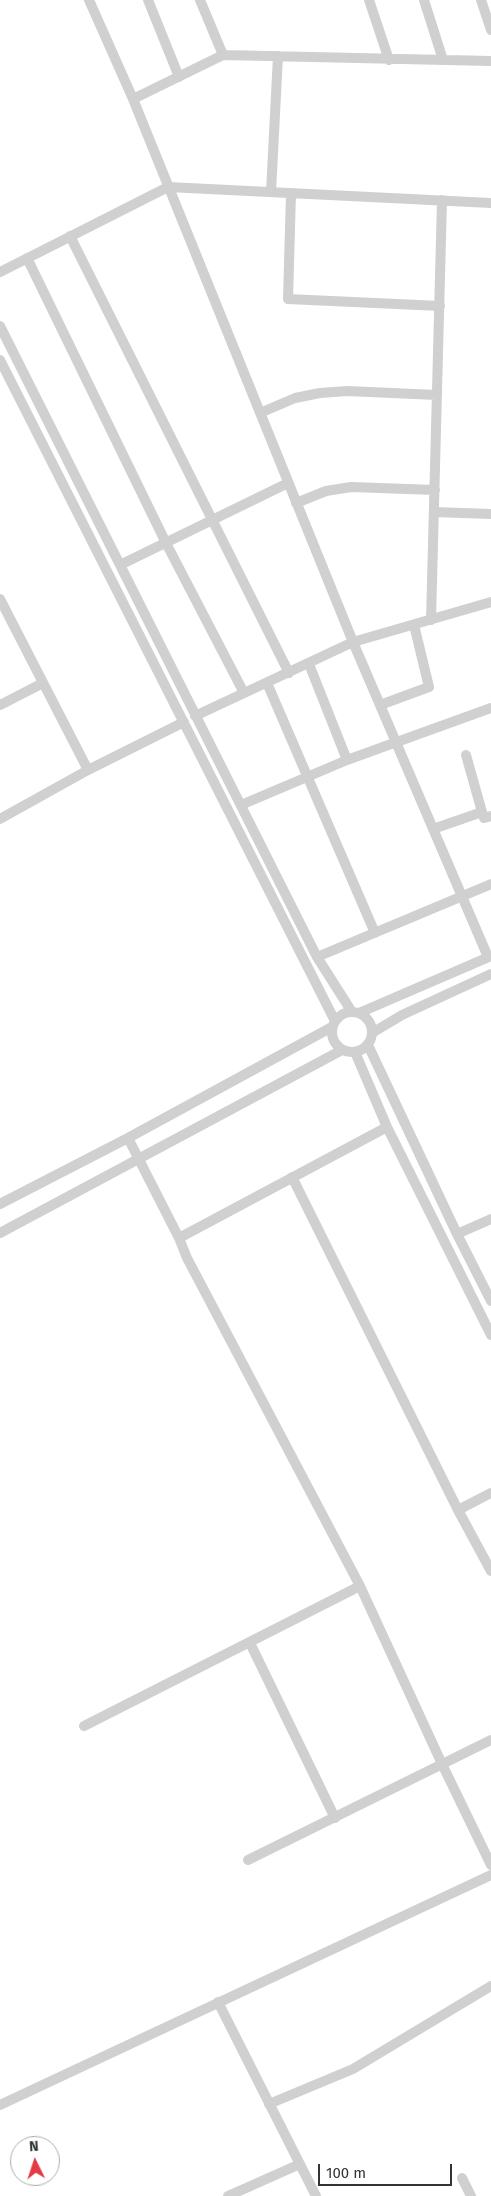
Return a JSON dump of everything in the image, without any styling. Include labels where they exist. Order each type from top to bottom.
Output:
[{"type":"street","points":[[0,1204],[128,1138],[334,1024],[340,1016],[356,1013],[490,956],[433,830],[353,642],[133,99],[89,0]]},
{"type":"street","points":[[148,0],[178,77]]},
{"type":"street","points":[[200,0],[223,55]]},
{"type":"street","points":[[369,0],[389,60]]},
{"type":"street","points":[[424,0],[443,60]]},
{"type":"street","points":[[481,0],[491,30]]},
{"type":"street","points":[[133,99],[223,55],[389,60],[491,60]]},
{"type":"street","points":[[271,192],[278,56]]},
{"type":"street","points":[[0,272],[168,186],[491,203]]},
{"type":"street","points":[[291,192],[288,299],[440,306]]},
{"type":"street","points":[[432,620],[442,200]]},
{"type":"street","points":[[70,236],[289,673]]},
{"type":"street","points":[[27,258],[166,543],[244,694]]},
{"type":"street","points":[[0,326],[317,957],[356,1013],[368,1021],[372,1033],[368,1044],[355,1052],[342,1050],[0,1233]]},
{"type":"street","points":[[0,360],[184,722],[334,1024],[333,1040],[342,1050]]},
{"type":"street","points":[[260,413],[295,398],[320,393],[347,391],[437,395]]},
{"type":"street","points":[[120,565],[288,483]]},
{"type":"street","points":[[296,503],[326,491],[351,488],[435,490]]},
{"type":"street","points":[[434,512],[491,514]]},
{"type":"street","points":[[0,599],[88,770]]},
{"type":"street","points":[[195,716],[353,642],[491,602]]},
{"type":"street","points":[[380,705],[429,687],[414,625]]},
{"type":"street","points":[[309,664],[348,760]]},
{"type":"street","points":[[0,705],[43,683]]},
{"type":"street","points":[[267,683],[375,933]]},
{"type":"street","points":[[241,805],[348,760],[491,708]]},
{"type":"street","points":[[0,819],[88,770],[184,722]]},
{"type":"street","points":[[433,830],[486,814],[466,755]]},
{"type":"street","points":[[317,957],[491,884]]},
{"type":"street","points":[[372,1033],[402,1015],[491,974]]},
{"type":"street","points":[[368,1044],[457,1234],[491,1300]]},
{"type":"street","points":[[355,1052],[387,1127],[491,1336]]},
{"type":"street","points":[[179,1238],[387,1127]]},
{"type":"street","points":[[128,1138],[179,1238],[187,1258],[360,1586],[491,1865]]},
{"type":"street","points":[[292,1177],[458,1510],[491,1571]]},
{"type":"street","points":[[457,1234],[491,1219]]},
{"type":"street","points":[[458,1510],[491,1493]]},
{"type":"street","points":[[84,1726],[360,1586]]},
{"type":"street","points":[[250,1643],[335,1818]]},
{"type":"street","points":[[248,1860],[491,1740]]},
{"type":"street","points":[[0,2105],[491,1875]]},
{"type":"street","points":[[269,2104],[353,2069],[491,1986]]},
{"type":"street","points":[[218,2002],[316,2196]]},
{"type":"street","points":[[228,2196],[300,2164]]},
{"type":"street","points":[[462,2178],[471,2196]]}]
